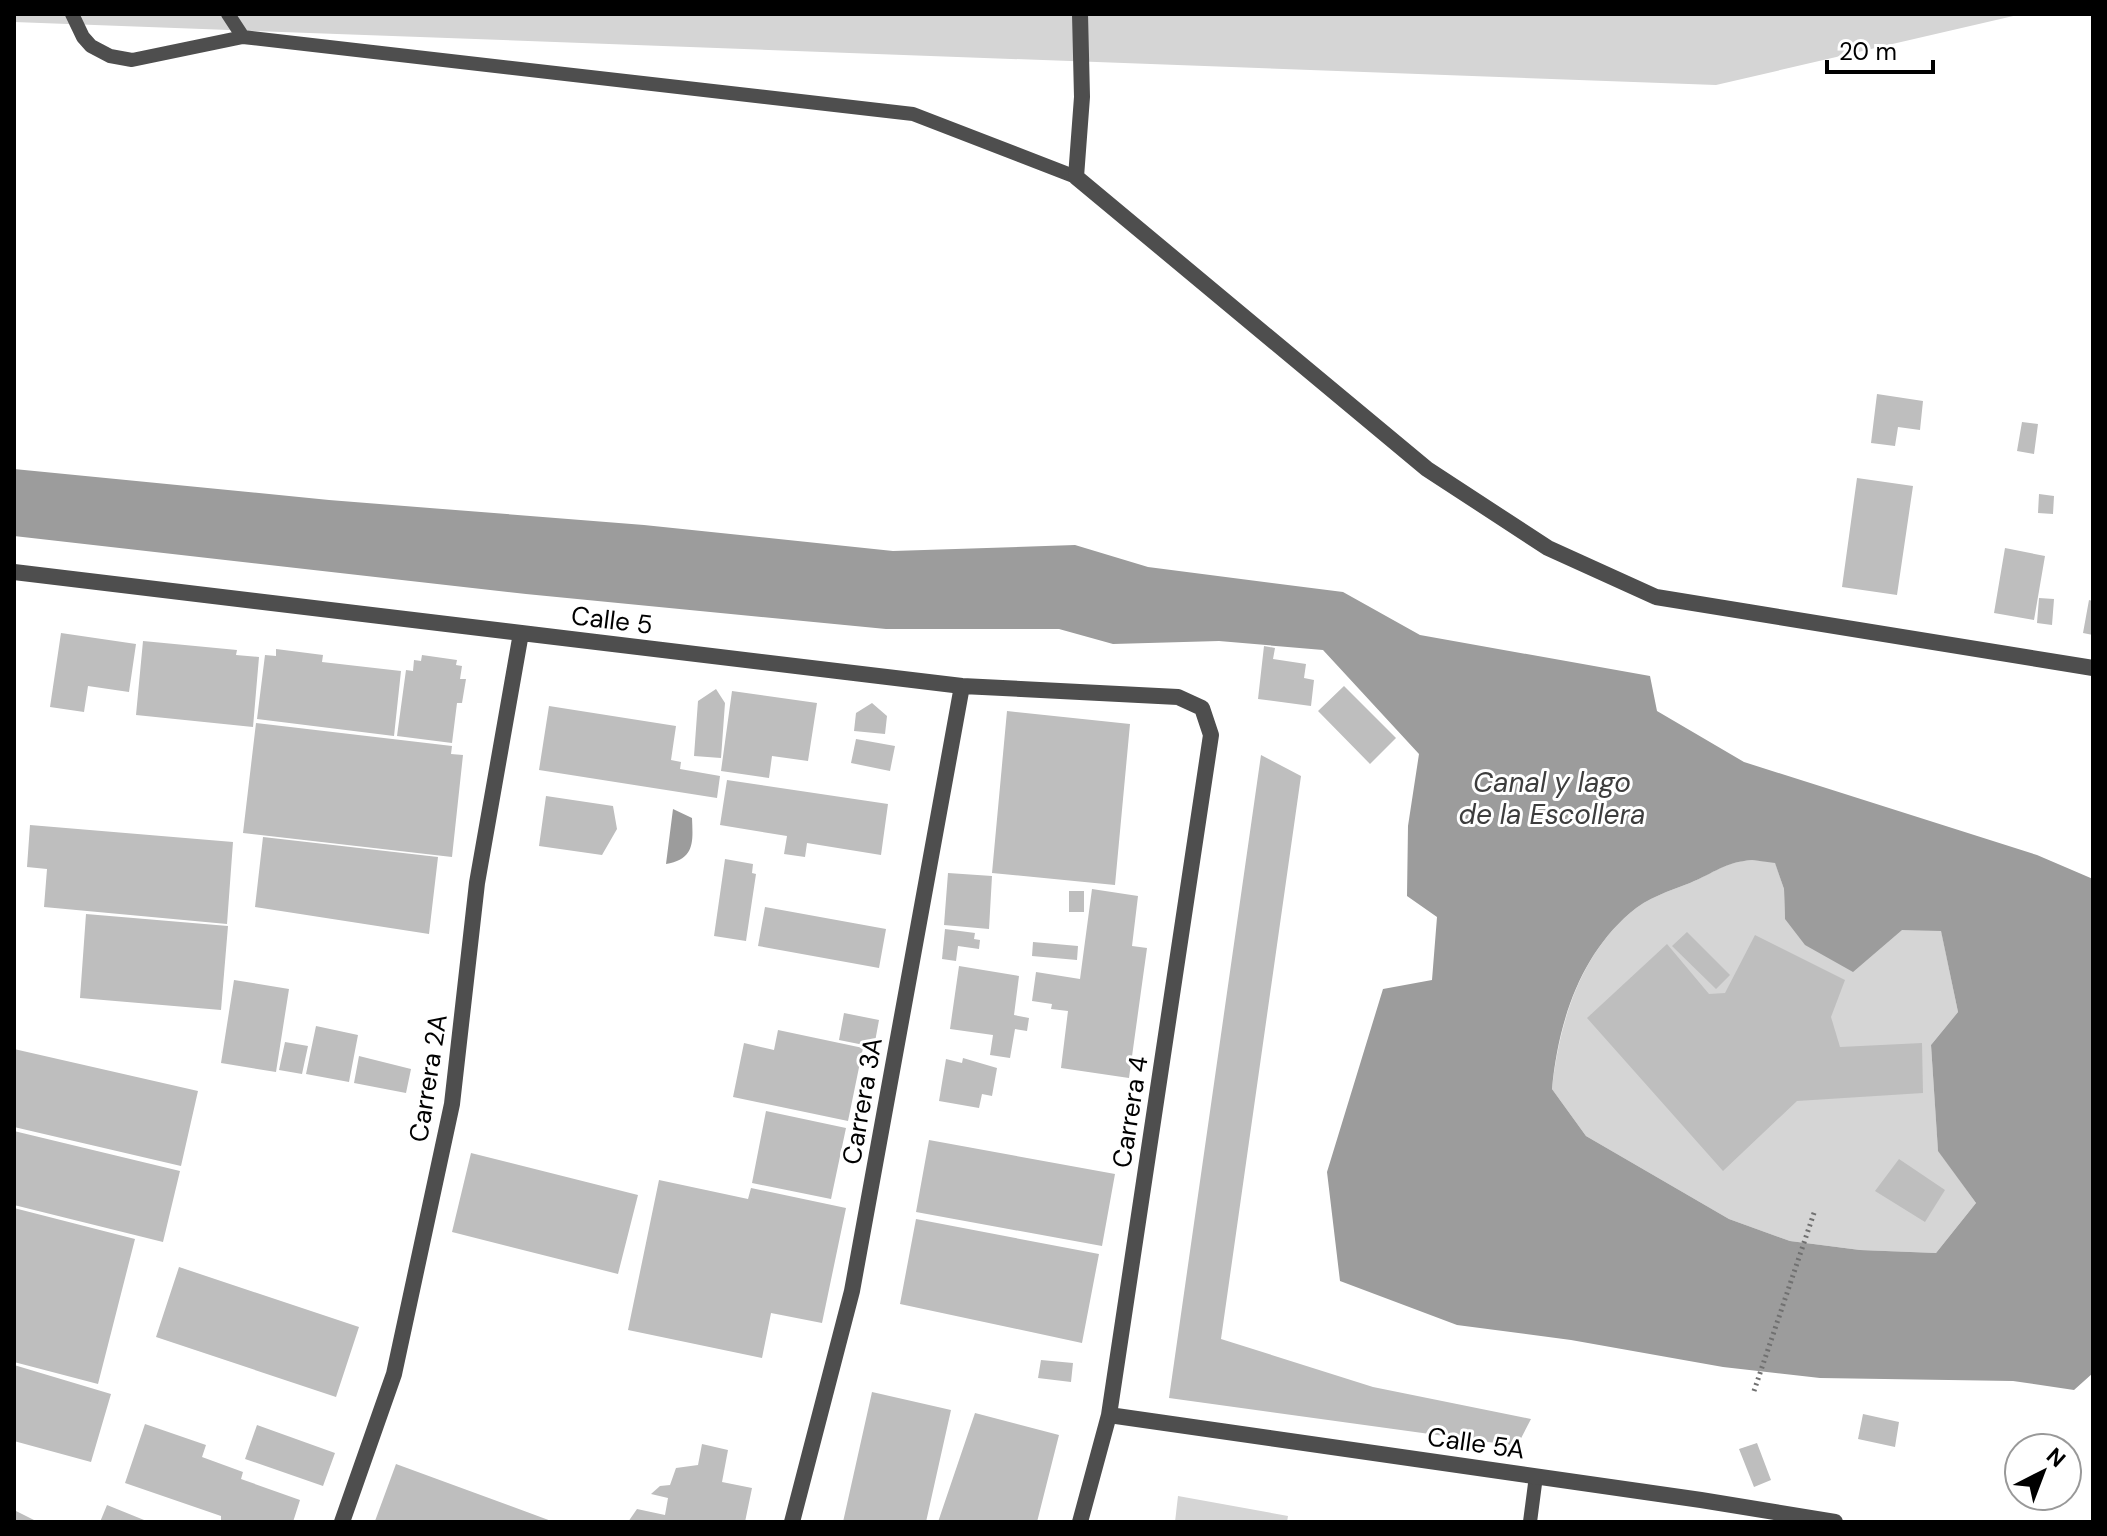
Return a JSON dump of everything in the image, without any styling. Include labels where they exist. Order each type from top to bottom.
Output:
[{"type":"street","points":[[1080,14],[1082,97],[1076,177],[1427,469],[1548,548],[1656,597],[2093,668]]},
{"type":"street","name":"Calle 5","points":[[15,571],[962,686],[1178,697],[1202,708]]},
{"type":"street","name":"Carrera 2A","points":[[342,1522],[394,1374],[452,1104],[477,883],[521,633]]},
{"type":"street","name":"Carrera 3A","points":[[792,1522],[852,1291],[962,686]]},
{"type":"street","name":"Carrera 4","points":[[1080,1522],[1109,1415],[1211,735],[1202,708]]},
{"type":"street","name":"Calle 5A","points":[[1109,1415],[1835,1522]]},
{"type":"lane","points":[[72,14],[76,26],[91,46],[121,59],[132,60],[243,37],[913,114],[1076,177]]},
{"type":"lane","points":[[228,14],[243,37]]},
{"type":"lane","points":[[1530,1522],[1536,1476]]},
{"type":"path","points":[[1754,1391],[1815,1210]]},
{"type":"shaded area","points":[[14,14],[2022,14],[1716,85],[14,22]]},
{"type":"shaded area","points":[[1752,860],[1775,862],[1784,889],[1785,919],[1903,930],[1941,930],[1958,1012],[1931,1045],[1938,1150],[1976,1203],[1936,1253],[1860,1250],[1790,1241],[1729,1219],[1586,1136],[1552,1089],[1560,1040],[1574,993],[1597,950],[1612,931],[1630,913],[1651,899],[1727,865]]},
{"type":"shaded area","points":[[1178,1496],[1288,1516],[1287,1522],[1175,1522]]},
{"type":"water","name":"Canal y lago de la Escollera","points":[[14,469],[329,500],[644,525],[893,551],[1075,545],[1148,567],[1343,592],[1420,635],[1650,676],[1657,711],[1744,762],[2037,855],[2093,879],[2093,1373],[2074,1390],[2013,1381],[1820,1378],[1723,1367],[1571,1340],[1457,1325],[1340,1281],[1327,1172],[1383,989],[1432,980],[1437,917],[1407,896],[1408,826],[1419,754],[1323,650],[1219,641],[1113,644],[1059,629],[886,629],[526,594],[14,536]],"holes":[[[1752,860],[1775,863],[1784,889],[1785,919],[1805,945],[1853,972],[1902,930],[1941,931],[1958,1012],[1931,1045],[1938,1151],[1976,1203],[1936,1253],[1860,1250],[1790,1241],[1729,1219],[1586,1136],[1552,1089],[1560,1040],[1574,993],[1584,971],[1612,931],[1630,913],[1658,895],[1727,866]]]},
{"type":"water","points":[[673,809],[692,818],[692,842],[687,854],[666,864]]},
{"type":"building","points":[[1877,394],[1923,401],[1920,430],[1898,427],[1895,446],[1871,443]]},
{"type":"building","points":[[2022,422],[2038,424],[2034,454],[2017,451]]},
{"type":"building","points":[[1857,478],[1913,486],[1897,595],[1842,587]]},
{"type":"building","points":[[2039,494],[2054,496],[2053,514],[2038,513]]},
{"type":"building","points":[[2005,548],[2045,556],[2034,620],[1994,613]]},
{"type":"building","points":[[2039,598],[2054,599],[2052,625],[2037,623]]},
{"type":"building","points":[[2089,600],[2093,601],[2093,635],[2083,633]]},
{"type":"building","points":[[61,633],[136,644],[129,692],[88,686],[84,712],[50,707]]},
{"type":"building","points":[[143,641],[237,650],[236,655],[259,657],[253,727],[136,715]]},
{"type":"building","points":[[1264,646],[1275,648],[1273,659],[1306,664],[1304,678],[1314,680],[1311,706],[1258,699]]},
{"type":"building","points":[[276,649],[323,655],[322,662],[401,671],[394,736],[257,719],[265,655],[276,656]]},
{"type":"building","points":[[422,655],[457,660],[456,665],[462,666],[460,679],[466,679],[462,703],[457,703],[452,743],[397,736],[406,670],[413,671],[414,660],[421,661]]},
{"type":"building","points":[[1344,686],[1396,738],[1370,764],[1318,711]]},
{"type":"building","points":[[716,689],[725,703],[721,758],[694,756],[698,701]]},
{"type":"building","points":[[732,691],[817,703],[808,761],[772,756],[769,778],[721,771]]},
{"type":"building","points":[[872,703],[887,716],[885,734],[854,731],[856,713]]},
{"type":"building","points":[[549,706],[676,726],[671,760],[681,762],[680,769],[720,776],[717,798],[539,770]]},
{"type":"building","points":[[1007,711],[1130,724],[1115,885],[992,873]]},
{"type":"building","points":[[256,723],[452,746],[451,754],[463,755],[452,857],[243,833]]},
{"type":"building","points":[[856,739],[895,746],[890,771],[851,763]]},
{"type":"building","points":[[1261,755],[1301,776],[1221,1339],[1373,1387],[1531,1419],[1517,1446],[1169,1398]]},
{"type":"building","points":[[727,780],[888,804],[881,855],[807,843],[805,857],[784,854],[787,836],[720,825]]},
{"type":"building","points":[[546,796],[613,806],[617,829],[602,855],[539,846]]},
{"type":"building","points":[[30,825],[233,842],[227,924],[44,907],[47,869],[27,867]]},
{"type":"building","points":[[263,837],[438,857],[429,934],[255,907]]},
{"type":"building","points":[[725,859],[753,864],[752,873],[756,874],[746,941],[714,936]]},
{"type":"building","points":[[948,873],[992,876],[989,929],[944,925]]},
{"type":"building","points":[[1092,889],[1138,896],[1132,946],[1147,948],[1129,1078],[1061,1068],[1068,1011],[1051,1009],[1052,1004],[1032,1001],[1036,972],[1080,979]]},
{"type":"building","points":[[1069,891],[1084,891],[1084,912],[1069,912]]},
{"type":"building","points":[[765,907],[886,929],[879,968],[758,946]]},
{"type":"building","points":[[86,914],[228,926],[221,1010],[80,998]]},
{"type":"building","points":[[945,929],[975,933],[974,939],[980,940],[979,949],[958,946],[956,961],[942,959]]},
{"type":"building","points":[[1687,932],[1730,975],[1716,989],[1672,946]]},
{"type":"building","points":[[1755,935],[1845,980],[1831,1017],[1840,1047],[1922,1043],[1923,1093],[1797,1101],[1723,1171],[1587,1018],[1667,944],[1709,994],[1725,993]]},
{"type":"building","points":[[1033,942],[1078,946],[1077,960],[1032,956]]},
{"type":"building","points":[[959,966],[1019,976],[1014,1015],[1029,1018],[1027,1031],[1015,1029],[1010,1058],[990,1055],[993,1035],[950,1029]]},
{"type":"building","points":[[234,980],[289,989],[276,1072],[221,1063]]},
{"type":"building","points":[[844,1013],[879,1020],[874,1047],[839,1040]]},
{"type":"building","points":[[316,1026],[358,1035],[349,1082],[306,1074]]},
{"type":"building","points":[[778,1030],[863,1048],[848,1121],[733,1097],[744,1043],[774,1050]]},
{"type":"building","points":[[285,1042],[308,1046],[302,1074],[279,1070]]},
{"type":"building","points":[[14,1049],[198,1091],[181,1166],[14,1127]]},
{"type":"building","points":[[359,1056],[411,1069],[406,1093],[354,1083]]},
{"type":"building","points":[[963,1058],[997,1068],[992,1096],[982,1094],[979,1108],[939,1101],[946,1059],[962,1063]]},
{"type":"building","points":[[766,1111],[846,1128],[831,1199],[752,1183]]},
{"type":"building","points":[[14,1131],[180,1171],[163,1242],[14,1205]]},
{"type":"building","points":[[929,1140],[1115,1174],[1102,1246],[916,1212]]},
{"type":"building","points":[[471,1153],[638,1195],[618,1274],[452,1232]]},
{"type":"building","points":[[1899,1159],[1945,1190],[1925,1222],[1875,1191]]},
{"type":"building","points":[[659,1180],[748,1199],[751,1188],[846,1208],[822,1323],[771,1313],[762,1358],[628,1330]]},
{"type":"building","points":[[14,1208],[135,1239],[98,1384],[14,1362]]},
{"type":"building","points":[[916,1219],[1099,1254],[1082,1343],[900,1304]]},
{"type":"building","points":[[179,1267],[359,1327],[336,1397],[156,1337]]},
{"type":"building","points":[[1041,1360],[1073,1363],[1071,1382],[1038,1378]]},
{"type":"building","points":[[14,1365],[111,1394],[91,1462],[14,1441]]},
{"type":"building","points":[[872,1392],[951,1410],[926,1522],[843,1522]]},
{"type":"building","points":[[975,1413],[1059,1435],[1037,1522],[938,1522]]},
{"type":"building","points":[[1863,1414],[1899,1422],[1895,1447],[1858,1439]]},
{"type":"building","points":[[145,1424],[206,1445],[202,1457],[243,1472],[241,1479],[300,1500],[293,1522],[221,1522],[221,1516],[125,1483]]},
{"type":"building","points":[[257,1425],[335,1453],[323,1486],[245,1459]]},
{"type":"building","points":[[1757,1443],[1771,1480],[1754,1487],[1739,1449]]},
{"type":"building","points":[[702,1444],[728,1450],[722,1482],[752,1488],[745,1522],[628,1522],[637,1509],[665,1515],[668,1498],[651,1494],[660,1486],[670,1485],[676,1468],[698,1465]]},
{"type":"building","points":[[396,1464],[554,1522],[375,1521]]},
{"type":"building","points":[[107,1505],[149,1522],[100,1522]]},
{"type":"building","points":[[14,1510],[34,1520],[34,1522],[14,1522]]}]
